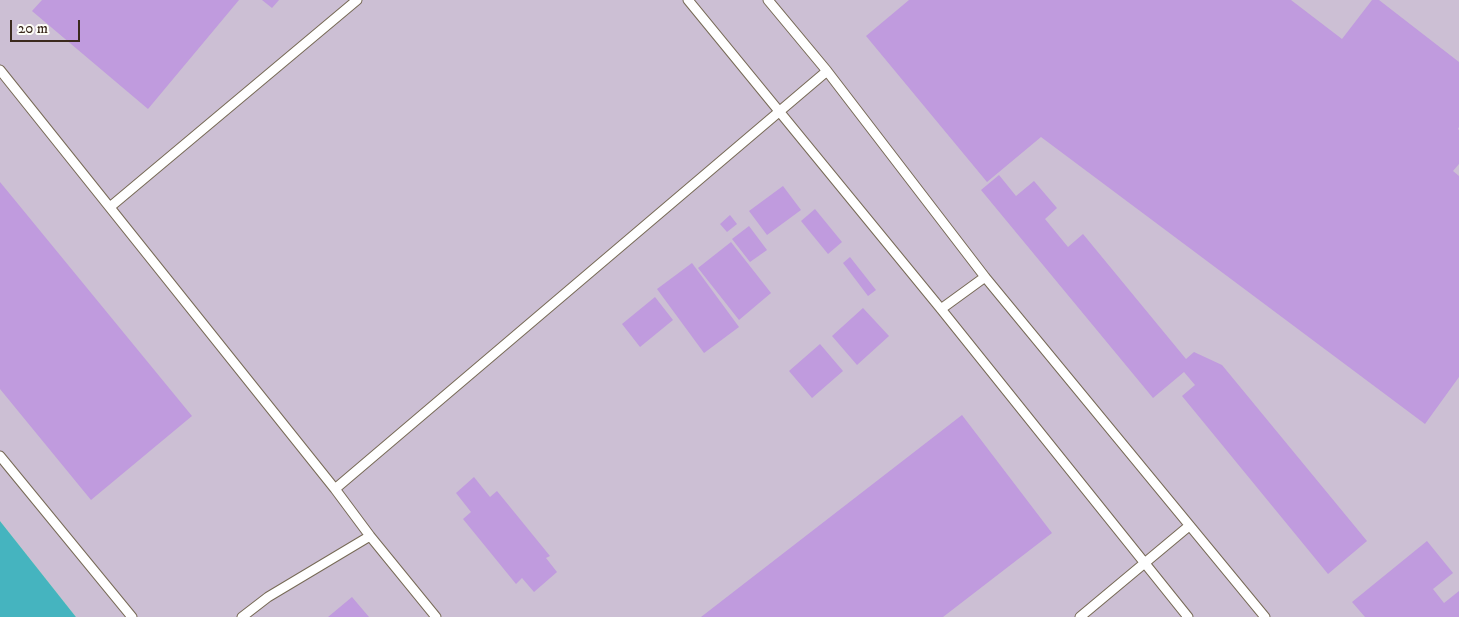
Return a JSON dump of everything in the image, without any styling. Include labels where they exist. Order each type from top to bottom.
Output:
[{"type":"lane","points":[[110,207],[358,0]]},
{"type":"lane","points":[[688,0],[1188,617]]},
{"type":"lane","points":[[768,0],[827,71],[984,278],[1265,617]]},
{"type":"lane","points":[[0,70],[436,617]]},
{"type":"lane","points":[[335,489],[827,71]]},
{"type":"lane","points":[[941,310],[984,278]]},
{"type":"lane","points":[[0,456],[132,617]]},
{"type":"lane","points":[[1080,617],[1189,526]]},
{"type":"lane","points":[[242,617],[268,597],[370,536]]},
{"type":"shaded area","points":[[0,0],[1459,0],[1459,617],[76,617],[0,521]]},
{"type":"water","points":[[0,521],[76,617],[0,617]]},
{"type":"building","points":[[42,0],[239,0],[148,109],[32,11]]},
{"type":"building","points":[[262,0],[279,0],[272,8]]},
{"type":"building","points":[[909,0],[1291,0],[1342,39],[1372,0],[1379,0],[1459,62],[1459,164],[1453,171],[1459,176],[1459,377],[1425,424],[1041,137],[987,182],[866,36]]},
{"type":"building","points":[[999,175],[1016,196],[1034,181],[1057,208],[1045,219],[1068,247],[1083,234],[1186,359],[1194,352],[1222,365],[1367,541],[1328,574],[1182,396],[1195,385],[1184,372],[1153,398],[981,190]]},
{"type":"building","points":[[0,182],[192,416],[91,500],[0,389]]},
{"type":"building","points":[[783,186],[801,210],[767,235],[749,211]]},
{"type":"building","points":[[815,209],[842,242],[828,254],[801,221]]},
{"type":"building","points":[[730,215],[737,224],[727,232],[720,224]]},
{"type":"building","points":[[749,226],[767,250],[750,262],[732,239]]},
{"type":"building","points":[[731,242],[771,293],[739,320],[698,268]]},
{"type":"building","points":[[850,257],[876,290],[868,296],[843,263]]},
{"type":"building","points":[[692,263],[739,327],[704,353],[657,289]]},
{"type":"building","points":[[655,297],[673,320],[640,347],[622,324]]},
{"type":"building","points":[[863,308],[889,336],[857,365],[832,336]]},
{"type":"building","points":[[820,344],[843,371],[812,398],[789,371]]},
{"type":"building","points":[[962,415],[1052,533],[943,617],[701,617]]},
{"type":"building","points":[[474,477],[490,497],[497,491],[550,556],[546,558],[557,572],[534,592],[522,578],[516,584],[463,519],[471,512],[456,493]]},
{"type":"building","points":[[1427,541],[1453,573],[1433,589],[1444,603],[1459,591],[1459,617],[1365,617],[1352,602]]},
{"type":"building","points":[[352,597],[369,617],[328,617]]}]
